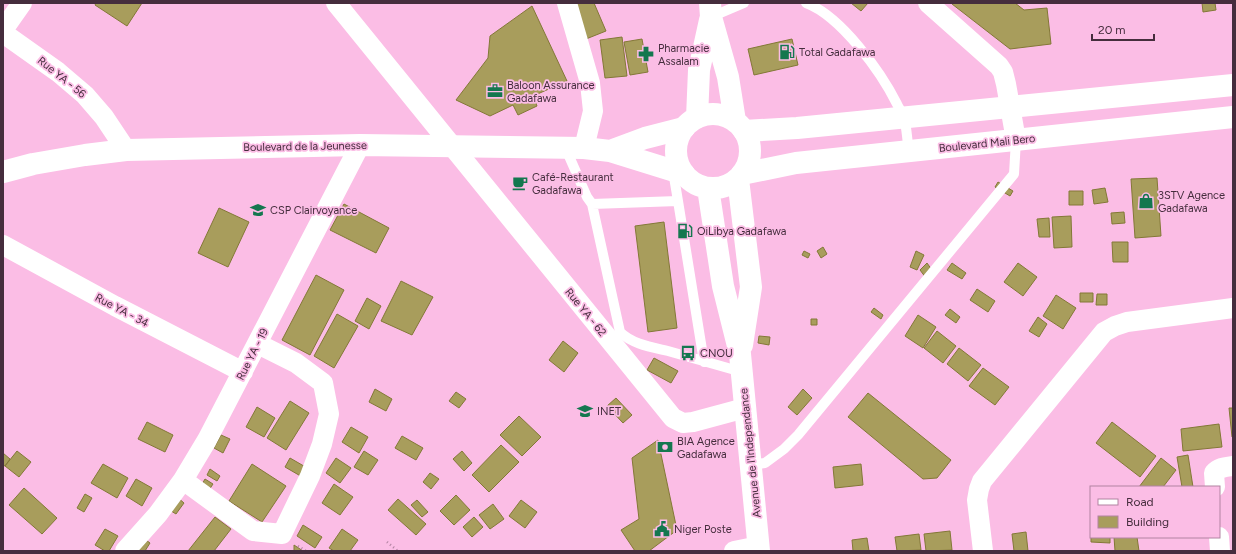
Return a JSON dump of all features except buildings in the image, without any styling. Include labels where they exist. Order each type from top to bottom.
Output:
[{"type":"main road","points":[[679,172],[676,151],[678,139],[690,123],[710,10]]},
{"type":"main road","points":[[710,10],[739,126]]},
{"type":"main road","points":[[739,126],[796,128],[1233,85]]},
{"type":"main road","points":[[717,114],[724,116],[739,126],[747,136],[750,149],[748,162],[740,177],[724,186],[708,188],[695,183],[679,172],[610,150],[690,123],[707,115],[717,114]]},
{"type":"main road","name":"Boulevard Mali Bero","points":[[740,177],[796,163],[1233,117]]},
{"type":"main road","name":"Boulevard de la Jeunesse","points":[[3,172],[33,164],[78,156],[126,150],[360,145],[575,148],[610,150]]},
{"type":"main road","name":"Avenue de l'Independance","points":[[740,177],[751,287],[741,363]]},
{"type":"main road","name":"Avenue de l'Independance","points":[[708,188],[723,286],[741,363],[759,549]]},
{"type":"street","points":[[3,32],[22,3]]},
{"type":"street","name":"Rue YA - 62","points":[[336,3],[673,418],[683,423],[693,422],[745,408]]},
{"type":"street","points":[[567,3],[590,83],[593,111],[575,148]]},
{"type":"street","points":[[928,3],[999,66],[1005,79],[1016,140]]},
{"type":"street","name":"Rue YA - 56","points":[[3,32],[58,72],[85,95],[104,117],[126,150]]},
{"type":"street","name":"Rue YA - 19","points":[[126,551],[158,514],[183,480],[207,440],[360,145]]},
{"type":"street","name":"Rue YA - 34","points":[[3,245],[115,306],[243,372]]},
{"type":"street","points":[[983,551],[977,500],[982,481],[1104,332],[1115,326],[1128,322],[1233,308]]},
{"type":"street","points":[[183,480],[253,531],[282,534],[310,476],[322,444],[329,414],[323,383],[296,363],[258,344]]},
{"type":"street","points":[[1215,486],[1214,473],[1216,470],[1233,466]]},
{"type":"street","points":[[1219,538],[1220,551]]},
{"type":"street","points":[[734,551],[759,549]]},
{"type":"lane","points":[[710,10],[744,3]]},
{"type":"lane","points":[[806,3],[812,5],[837,23],[860,48],[891,92],[904,118],[909,152]]},
{"type":"lane","points":[[751,465],[765,463],[784,449],[798,435],[1014,174],[1016,140]]},
{"type":"lane","points":[[575,148],[587,197],[592,204],[620,332],[625,337],[640,344],[704,362],[741,363]]},
{"type":"lane","points":[[679,172],[678,201],[704,362]]},
{"type":"lane","points":[[592,204],[678,201]]},
{"type":"path","points":[[387,542],[398,551]]},
{"type":"place","name":"Total Gadafawa","points":[[787,52]]},
{"type":"place","name":"Pharmacie Assalam","points":[[646,54]]},
{"type":"place","name":"Baloon Assurance Gadafawa","points":[[495,91]]},
{"type":"place","name":"Café-Restaurant Gadafawa","points":[[520,183]]},
{"type":"place","name":"3STV Agence Gadafawa","points":[[1146,201]]},
{"type":"place","name":"CSP Clairvoyance","points":[[258,210]]},
{"type":"place","name":"OiLibya Gadafawa","points":[[685,231]]},
{"type":"place","name":"CNOU","points":[[688,353]]},
{"type":"place","name":"INET","points":[[585,411]]},
{"type":"place","name":"BIA Agence Gadafawa","points":[[665,447]]},
{"type":"place","name":"Niger Poste","points":[[662,529]]}]
